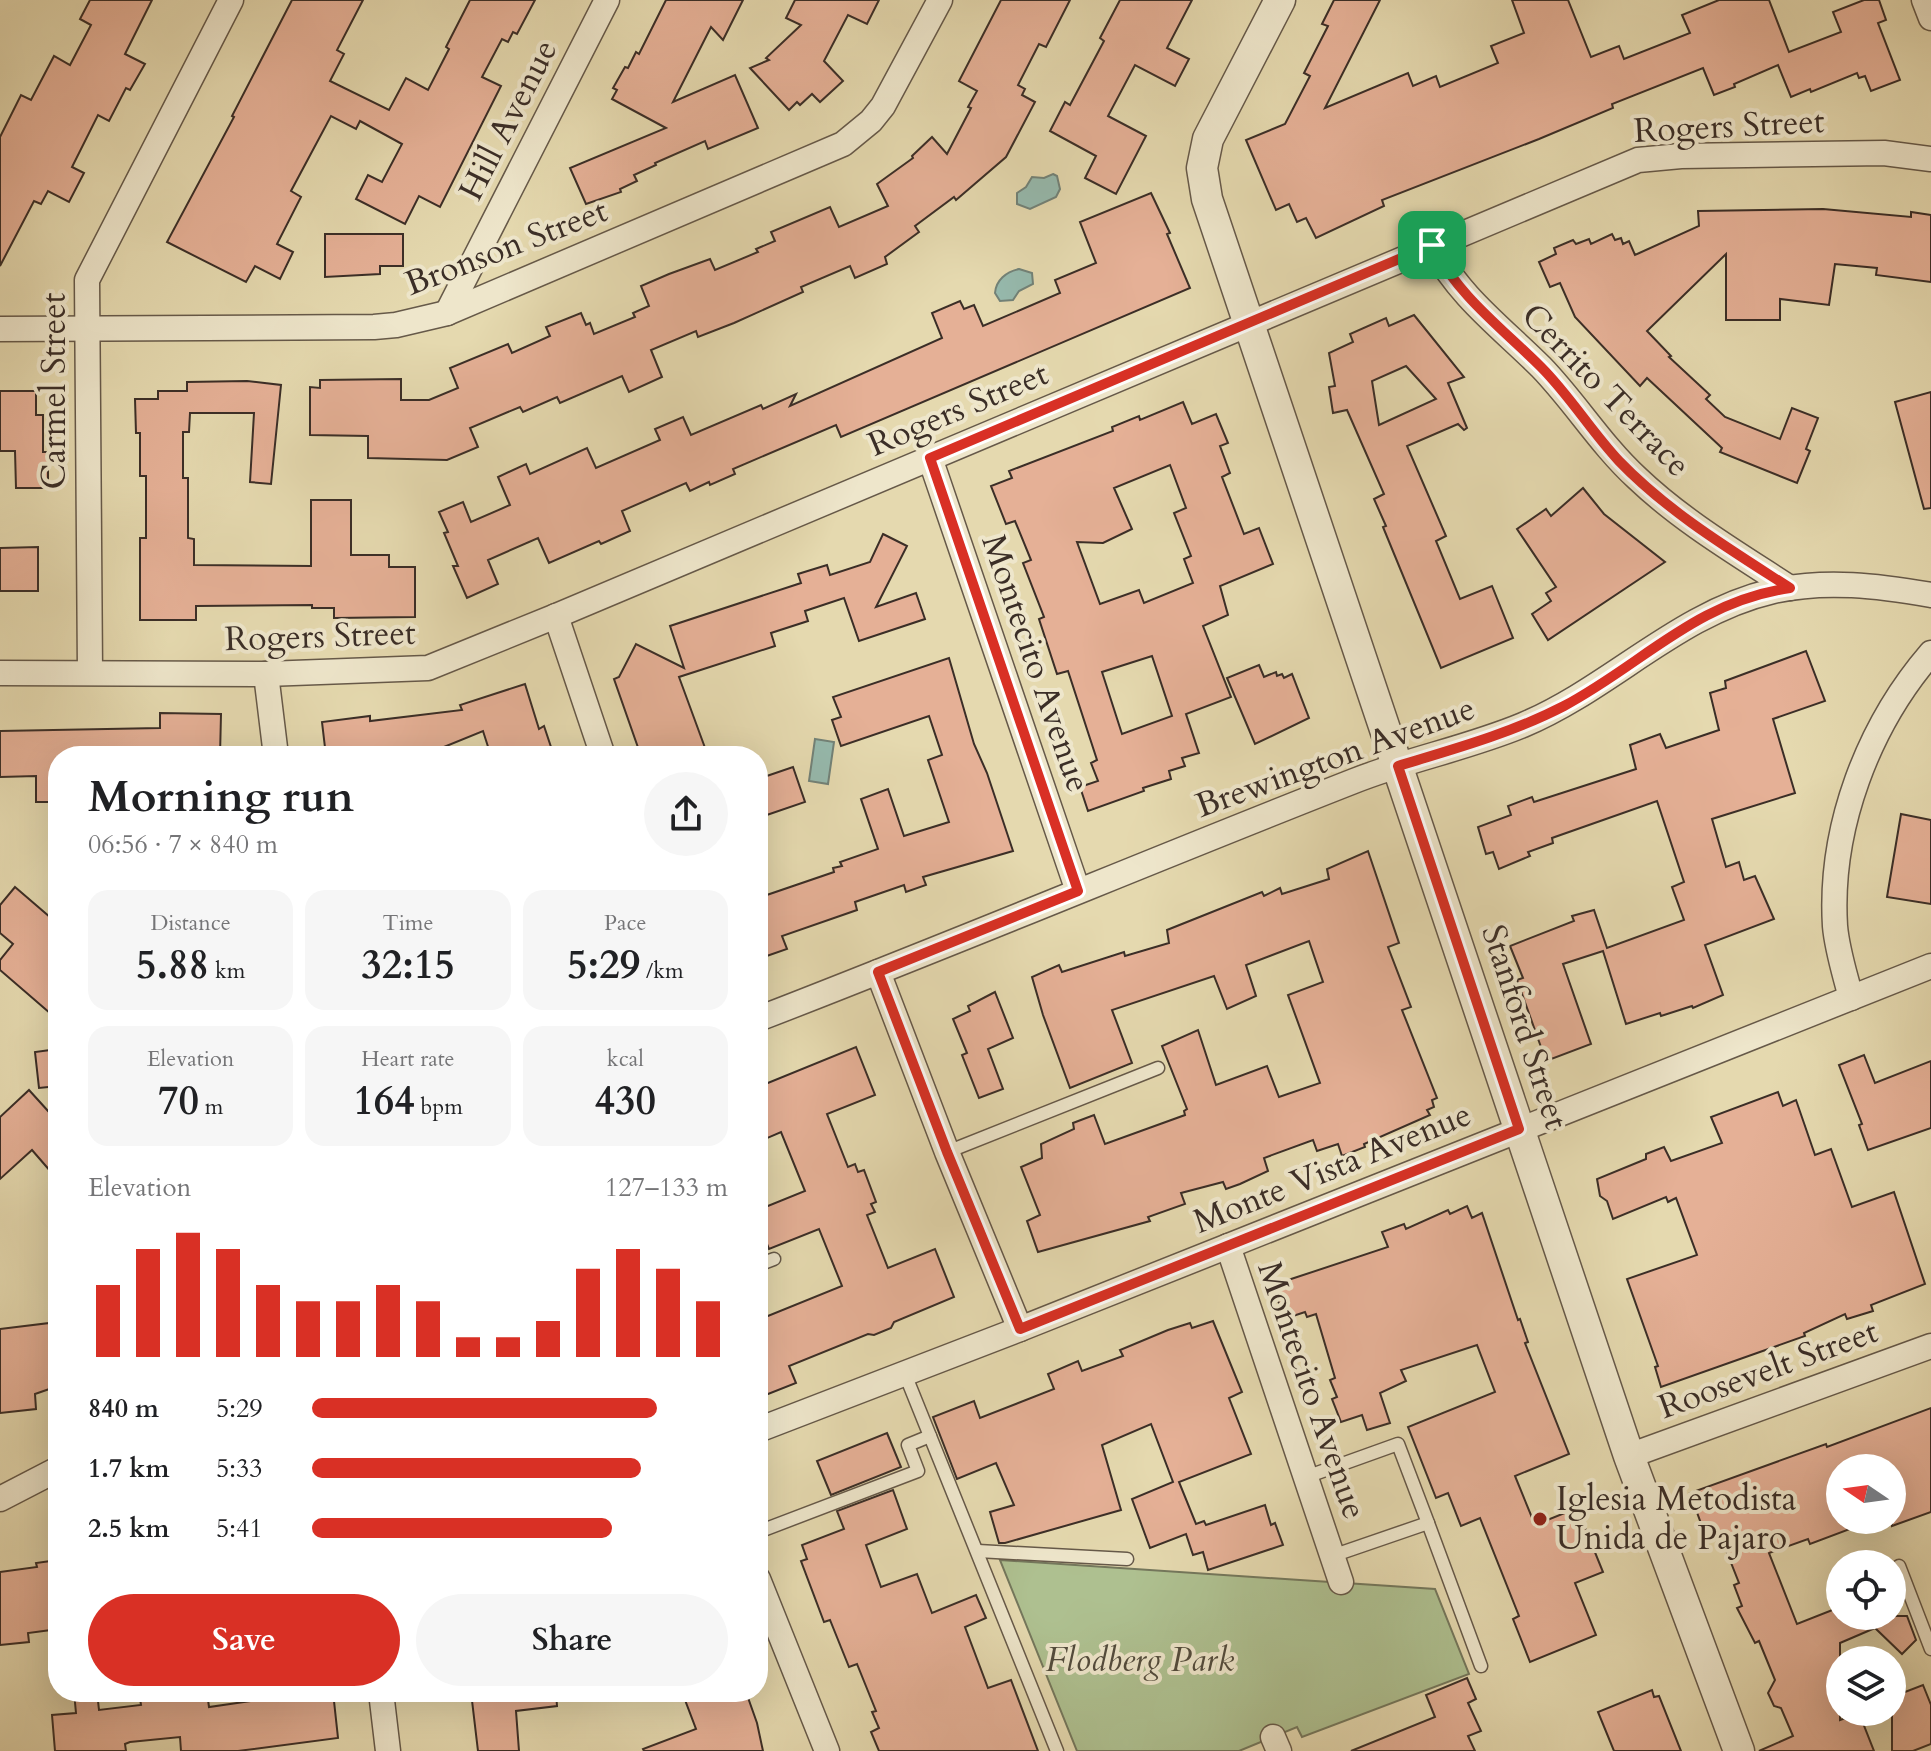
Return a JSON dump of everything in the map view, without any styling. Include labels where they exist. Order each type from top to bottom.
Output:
[{"type":"street","name":"Carmel Street","points":[[90,672],[87,280],[231,0]]},
{"type":"street","name":"Hill Avenue","points":[[447,313],[607,0]]},
{"type":"street","name":"Bronson Street","points":[[0,329],[374,327],[447,313],[843,144],[871,121],[883,106],[940,0]]},
{"type":"street","name":"Stanford Street","points":[[1280,0],[1208,139],[1202,168],[1211,210],[1629,1456],[1739,1751]]},
{"type":"street","points":[[1924,0],[1931,18]]},
{"type":"street","name":"Rogers Street","points":[[0,673],[266,674],[428,668],[1638,160],[1681,156],[1884,153],[1931,159]]},
{"type":"street","name":"Cerrito Terrace","points":[[1432,245],[1462,291],[1543,369],[1617,459],[1638,479],[1727,547],[1790,588]]},
{"type":"street","name":"Montecito Avenue","points":[[930,458],[1078,891]]},
{"type":"street","name":"Brewington Avenue","points":[[768,1015],[1359,779],[1492,737],[1544,716],[1590,691],[1686,625],[1753,597],[1790,588],[1857,585],[1931,595]]},
{"type":"street","points":[[556,616],[600,746]]},
{"type":"street","points":[[1851,998],[1835,927],[1837,871],[1846,820],[1863,766],[1881,726],[1901,691],[1931,653]]},
{"type":"street","points":[[266,674],[275,746]]},
{"type":"street","name":"Monte Vista Avenue","points":[[768,1426],[1931,966]]},
{"type":"street","points":[[878,972],[947,1152],[1020,1329]]},
{"type":"street","name":"Montecito Avenue","points":[[1228,1246],[1341,1582]]},
{"type":"street","name":"Roosevelt Street","points":[[1629,1456],[1931,1346]]},
{"type":"street","points":[[0,1499],[48,1474]]},
{"type":"street","points":[[768,1604],[827,1751]]},
{"type":"street","points":[[382,1702],[388,1751]]},
{"type":"lane","points":[[947,1152],[1158,1068]]},
{"type":"lane","points":[[768,1261],[774,1259]]},
{"type":"lane","points":[[905,1374],[1057,1751]]},
{"type":"lane","points":[[768,1528],[918,1471],[908,1445],[930,1436]]},
{"type":"lane","points":[[1306,1477],[1398,1444],[1481,1666]]},
{"type":"lane","points":[[1332,1556],[1428,1523]]},
{"type":"lane","points":[[978,1551],[1127,1559]]},
{"type":"lane","points":[[1906,1584],[1931,1649]]},
{"type":"green space","name":"Flodberg Park","points":[[1000,1560],[1435,1589],[1469,1674],[1302,1737],[1297,1727],[1239,1751],[1077,1751]]},
{"type":"water","points":[[1053,174],[1057,176],[1060,189],[1056,197],[1030,209],[1017,204],[1017,193],[1026,187],[1032,177],[1044,178]]},
{"type":"water","points":[[1019,269],[1032,273],[1033,284],[1019,291],[1013,300],[1000,301],[995,293],[997,284],[1006,274]]},
{"type":"water","points":[[815,739],[834,742],[828,784],[809,781]]},
{"type":"building","points":[[90,0],[152,0],[125,54],[145,64],[130,90],[126,88],[109,121],[98,115],[72,167],[84,173],[69,202],[48,191],[41,204],[34,201],[0,266],[0,137],[21,95],[31,100],[54,56],[70,65],[91,25],[80,19]]},
{"type":"building","points":[[292,0],[363,0],[337,50],[344,54],[330,81],[389,110],[406,78],[428,90],[470,0],[535,0],[517,34],[513,32],[508,42],[502,39],[482,77],[501,86],[440,207],[419,196],[405,224],[356,199],[368,175],[382,182],[402,144],[360,121],[356,129],[331,116],[291,191],[301,197],[277,244],[293,252],[280,279],[255,266],[246,282],[167,242]]},
{"type":"building","points":[[666,0],[743,0],[723,40],[711,27],[673,102],[735,75],[758,128],[708,149],[705,141],[655,163],[634,175],[637,181],[620,189],[621,192],[586,204],[570,168],[666,128],[612,99],[617,90],[613,88],[636,52],[639,54]]},
{"type":"building","points":[[795,0],[879,0],[867,24],[848,15],[824,61],[843,81],[820,102],[812,94],[789,110],[750,68],[769,60],[766,58],[801,25],[786,18]]},
{"type":"building","points":[[1001,0],[1070,0],[1046,47],[1039,44],[1018,85],[1025,89],[1022,95],[1035,102],[1006,157],[956,200],[954,197],[915,226],[919,232],[885,257],[887,264],[855,278],[850,266],[801,287],[803,292],[734,323],[698,337],[696,331],[651,350],[662,377],[629,392],[622,376],[560,403],[557,397],[523,412],[520,407],[470,428],[478,447],[447,460],[368,458],[368,436],[310,435],[310,387],[320,388],[320,380],[401,379],[401,400],[429,400],[458,388],[450,368],[508,344],[512,353],[550,336],[546,327],[581,313],[594,334],[635,317],[633,313],[649,306],[641,286],[669,274],[710,259],[715,270],[758,252],[756,249],[775,241],[771,232],[830,207],[839,227],[888,206],[877,184],[913,158],[932,137],[947,154],[977,91],[959,81]]},
{"type":"building","points":[[1120,0],[1192,0],[1167,48],[1189,59],[1175,86],[1135,65],[1108,116],[1146,136],[1116,194],[1085,178],[1096,156],[1050,131],[1065,102],[1070,105],[1104,41],[1100,38]]},
{"type":"building","points":[[1334,0],[1380,0],[1325,108],[1408,73],[1413,86],[1436,76],[1440,87],[1498,63],[1491,46],[1524,33],[1512,0],[1568,0],[1591,57],[1619,46],[1624,59],[1690,33],[1682,15],[1719,0],[1769,0],[1789,52],[1841,32],[1833,12],[1864,0],[1879,0],[1886,20],[1878,23],[1900,80],[1871,91],[1865,76],[1859,78],[1857,73],[1791,97],[1778,65],[1714,95],[1703,68],[1612,104],[1613,108],[1539,139],[1382,200],[1384,206],[1316,238],[1306,218],[1297,222],[1289,204],[1276,210],[1246,140],[1285,124],[1310,76],[1304,73],[1328,26],[1322,24]]},
{"type":"building","points":[[1151,193],[1190,288],[841,437],[836,425],[733,469],[735,474],[710,485],[709,482],[690,491],[686,483],[622,511],[630,531],[601,544],[599,541],[549,563],[538,538],[488,560],[498,584],[467,598],[453,566],[458,566],[439,512],[463,502],[471,522],[510,505],[498,477],[526,464],[530,474],[587,448],[596,468],[660,440],[655,429],[683,417],[691,435],[761,405],[763,409],[796,394],[790,406],[942,338],[932,313],[960,301],[964,309],[974,305],[983,326],[1060,293],[1055,280],[1096,263],[1080,222]]},
{"type":"building","points":[[1823,209],[1911,217],[1911,212],[1931,215],[1931,282],[1876,275],[1877,268],[1835,264],[1829,305],[1780,299],[1780,320],[1726,320],[1726,254],[1647,331],[1669,357],[1710,395],[1706,399],[1725,417],[1780,439],[1792,408],[1818,418],[1806,449],[1810,451],[1797,483],[1720,452],[1722,448],[1647,378],[1640,386],[1575,317],[1560,283],[1550,287],[1539,262],[1556,254],[1554,248],[1573,240],[1576,244],[1589,239],[1591,244],[1612,234],[1615,240],[1621,238],[1623,244],[1629,241],[1635,255],[1699,226],[1698,211]]},
{"type":"building","points":[[325,234],[403,234],[403,266],[380,266],[380,274],[325,277]]},
{"type":"building","points":[[1414,315],[1464,377],[1448,383],[1467,428],[1464,430],[1458,424],[1407,446],[1446,536],[1436,541],[1460,599],[1492,586],[1513,638],[1441,668],[1383,527],[1386,526],[1374,499],[1384,494],[1347,410],[1333,413],[1329,387],[1335,386],[1329,353],[1353,342],[1350,334],[1386,318],[1389,326]],"holes":[[[1406,366],[1436,399],[1379,425],[1372,381]]]},
{"type":"building","points":[[247,381],[281,385],[271,484],[250,482],[254,413],[190,413],[189,432],[183,432],[183,478],[188,478],[188,538],[194,539],[194,565],[311,566],[311,500],[351,500],[351,555],[389,555],[389,567],[415,567],[415,617],[334,618],[334,608],[312,608],[312,605],[196,606],[196,620],[140,620],[140,538],[146,538],[146,476],[140,476],[140,433],[136,433],[135,399],[158,399],[158,391],[187,391],[187,382]]},
{"type":"building","points":[[0,391],[36,391],[36,415],[43,415],[43,452],[48,452],[48,488],[16,488],[15,451],[0,451]]},
{"type":"building","points":[[1931,392],[1931,508],[1924,509],[1895,402]]},
{"type":"building","points":[[1183,402],[1192,424],[1216,414],[1228,443],[1220,446],[1230,473],[1222,477],[1244,534],[1259,528],[1273,564],[1220,586],[1228,615],[1203,626],[1231,697],[1186,714],[1199,753],[1182,758],[1185,766],[1169,771],[1171,779],[1088,811],[1080,787],[1098,781],[1091,763],[1097,760],[1068,671],[1057,674],[1039,619],[1044,617],[1023,563],[1031,560],[1015,521],[1006,524],[991,486],[1012,478],[1009,471],[1113,431],[1112,427],[1139,416],[1140,420]],"holes":[[[1170,465],[1186,508],[1174,513],[1191,556],[1184,559],[1193,583],[1144,603],[1139,590],[1100,604],[1077,542],[1103,543],[1132,529],[1114,488]],[[1152,656],[1172,716],[1122,734],[1102,672]]]},
{"type":"building","points":[[1583,488],[1604,514],[1665,562],[1548,640],[1532,614],[1551,601],[1546,593],[1556,587],[1517,529],[1546,509],[1551,516]]},
{"type":"building","points":[[883,534],[907,546],[876,607],[916,593],[925,619],[859,641],[844,598],[805,611],[808,621],[771,633],[775,646],[679,677],[704,746],[637,746],[614,679],[619,677],[636,644],[684,668],[670,626],[801,583],[798,574],[827,565],[830,575],[870,562]]},
{"type":"building","points":[[38,547],[38,591],[0,591],[0,548]]},
{"type":"building","points":[[1806,651],[1825,701],[1773,719],[1795,793],[1712,819],[1726,867],[1739,862],[1744,880],[1755,876],[1774,919],[1705,945],[1723,995],[1693,1008],[1661,1016],[1660,1013],[1626,1024],[1603,951],[1563,964],[1591,1044],[1546,1061],[1517,980],[1523,978],[1510,946],[1574,921],[1572,916],[1594,910],[1607,948],[1684,920],[1672,887],[1684,882],[1657,801],[1552,838],[1553,843],[1528,852],[1530,856],[1499,869],[1493,852],[1486,854],[1478,827],[1511,815],[1508,806],[1532,797],[1534,802],[1636,769],[1630,745],[1660,734],[1666,748],[1719,730],[1710,693],[1726,688],[1725,681]]},
{"type":"building","points":[[949,658],[974,744],[1013,851],[923,877],[926,885],[906,892],[904,885],[855,902],[857,910],[782,936],[787,949],[768,956],[768,895],[834,872],[833,868],[842,866],[840,862],[878,849],[861,799],[888,789],[904,836],[949,822],[928,760],[942,755],[929,716],[841,746],[832,720],[841,717],[833,697]]},
{"type":"building","points":[[1259,665],[1264,677],[1276,672],[1277,676],[1282,674],[1284,678],[1292,674],[1309,718],[1255,744],[1227,678]]},
{"type":"building","points":[[525,684],[539,729],[544,726],[551,746],[488,746],[483,731],[446,746],[325,746],[322,722],[370,716],[370,721],[462,710],[460,705]]},
{"type":"building","points":[[160,713],[221,714],[220,746],[48,746],[48,802],[36,802],[36,776],[0,777],[0,731],[160,728]]},
{"type":"building","points":[[793,767],[805,802],[768,815],[768,776]]},
{"type":"building","points":[[1901,814],[1931,820],[1931,904],[1887,897]]},
{"type":"building","points":[[1368,851],[1399,943],[1388,947],[1411,1007],[1402,1010],[1437,1098],[1432,1100],[1434,1107],[1427,1110],[1430,1115],[1342,1156],[1338,1144],[1317,1151],[1313,1140],[1264,1158],[1268,1171],[1240,1184],[1226,1189],[1223,1182],[1181,1193],[1185,1204],[1148,1217],[1150,1221],[1038,1252],[1027,1221],[1040,1215],[1021,1167],[1042,1158],[1041,1144],[1074,1129],[1073,1123],[1094,1115],[1105,1144],[1185,1115],[1187,1109],[1162,1046],[1198,1030],[1216,1085],[1267,1066],[1279,1097],[1320,1083],[1288,995],[1323,982],[1309,941],[1246,965],[1256,996],[1227,1009],[1214,976],[1112,1010],[1132,1063],[1070,1088],[1032,977],[1059,965],[1062,972],[1124,952],[1125,956],[1169,943],[1167,930],[1262,892],[1264,896],[1280,888],[1282,894],[1329,879],[1327,869]]},
{"type":"building","points":[[15,887],[48,915],[48,1011],[0,970],[0,960],[13,944],[0,933],[0,905]]},
{"type":"building","points":[[995,992],[1013,1038],[988,1049],[1003,1089],[979,1098],[962,1055],[967,1053],[953,1019],[970,1011],[968,1006]]},
{"type":"building","points":[[856,1047],[875,1095],[827,1114],[848,1167],[855,1164],[858,1172],[864,1170],[876,1202],[871,1204],[875,1212],[867,1215],[888,1268],[935,1249],[954,1297],[894,1322],[891,1328],[874,1335],[868,1334],[789,1366],[796,1383],[768,1394],[768,1316],[842,1286],[819,1229],[769,1249],[768,1247],[768,1206],[805,1191],[781,1132],[768,1138],[768,1083]]},
{"type":"building","points":[[48,1050],[48,1087],[39,1088],[35,1052]]},
{"type":"building","points":[[1864,1055],[1875,1083],[1931,1061],[1931,1128],[1868,1150],[1859,1125],[1862,1124],[1839,1065]]},
{"type":"building","points":[[29,1090],[48,1111],[48,1168],[32,1150],[0,1179],[0,1117]]},
{"type":"building","points":[[1778,1092],[1783,1106],[1796,1100],[1815,1155],[1831,1149],[1852,1207],[1894,1192],[1925,1284],[1871,1305],[1873,1311],[1847,1319],[1845,1314],[1804,1333],[1805,1336],[1661,1387],[1655,1367],[1658,1366],[1627,1279],[1697,1255],[1676,1198],[1668,1202],[1666,1197],[1613,1219],[1607,1201],[1600,1196],[1597,1179],[1646,1159],[1646,1154],[1664,1147],[1671,1161],[1722,1143],[1711,1117]]},
{"type":"building","points":[[1467,1206],[1472,1218],[1482,1213],[1528,1342],[1525,1343],[1569,1454],[1515,1476],[1535,1525],[1577,1508],[1603,1572],[1575,1583],[1596,1635],[1530,1662],[1513,1619],[1519,1616],[1480,1518],[1461,1526],[1448,1493],[1436,1498],[1408,1427],[1495,1392],[1477,1345],[1401,1370],[1406,1381],[1380,1393],[1390,1423],[1367,1430],[1362,1415],[1341,1422],[1332,1399],[1337,1397],[1330,1380],[1335,1378],[1316,1314],[1307,1317],[1305,1312],[1284,1319],[1273,1285],[1388,1247],[1382,1232],[1404,1224],[1406,1229],[1448,1210],[1450,1214]]},
{"type":"building","points":[[1213,1321],[1242,1392],[1229,1398],[1251,1454],[1179,1482],[1196,1524],[1204,1521],[1206,1525],[1265,1505],[1271,1525],[1275,1523],[1283,1545],[1208,1570],[1203,1552],[1193,1555],[1186,1534],[1150,1548],[1132,1499],[1173,1482],[1151,1424],[1102,1445],[1121,1510],[999,1543],[990,1512],[1014,1505],[996,1463],[957,1479],[933,1417],[974,1401],[980,1418],[1054,1389],[1048,1374],[1078,1361],[1082,1371],[1123,1356],[1120,1350],[1168,1330],[1190,1323],[1192,1328]]},
{"type":"building","points":[[48,1323],[48,1389],[35,1394],[36,1409],[0,1413],[0,1329]]},
{"type":"building","points":[[1931,1408],[1931,1512],[1906,1521],[1906,1454],[1826,1454],[1826,1534],[1837,1534],[1810,1544],[1808,1539],[1769,1553],[1797,1624],[1826,1613],[1826,1630],[1870,1630],[1840,1643],[1840,1646],[1826,1646],[1826,1726],[1864,1726],[1874,1751],[1759,1751],[1793,1736],[1781,1708],[1774,1706],[1768,1693],[1775,1680],[1759,1641],[1755,1643],[1737,1608],[1742,1606],[1734,1585],[1739,1583],[1720,1535],[1707,1540],[1690,1493],[1826,1444],[1827,1447]]},
{"type":"building","points":[[887,1433],[901,1467],[831,1495],[817,1461]]},
{"type":"building","points":[[893,1490],[907,1529],[866,1545],[881,1587],[917,1574],[932,1613],[976,1595],[986,1618],[965,1627],[988,1688],[1011,1680],[1038,1751],[879,1751],[871,1732],[879,1728],[872,1712],[876,1711],[857,1664],[849,1667],[830,1620],[824,1622],[801,1561],[807,1559],[802,1545],[844,1529],[837,1511]]},
{"type":"building","points":[[48,1561],[48,1630],[28,1633],[29,1642],[0,1645],[0,1572],[37,1567],[36,1563]]},
{"type":"building","points":[[1907,1616],[1916,1640],[1906,1650],[1906,1646],[1894,1646],[1877,1630],[1906,1630]]},
{"type":"building","points":[[1467,1678],[1476,1699],[1468,1703],[1481,1731],[1468,1736],[1475,1751],[1351,1751],[1435,1717],[1426,1695]]},
{"type":"building","points":[[1923,1685],[1931,1705],[1931,1744],[1913,1751],[1892,1751],[1892,1726],[1906,1726],[1906,1692]]},
{"type":"building","points":[[1652,1690],[1654,1697],[1659,1696],[1681,1751],[1614,1751],[1598,1712]]},
{"type":"building","points":[[75,1702],[98,1702],[99,1710],[141,1705],[141,1702],[208,1702],[209,1707],[244,1702],[334,1702],[338,1738],[238,1751],[181,1751],[180,1737],[130,1742],[125,1744],[126,1751],[55,1751],[52,1715],[76,1713]]},
{"type":"building","points":[[472,1702],[557,1702],[557,1706],[516,1711],[519,1751],[478,1751]]},
{"type":"building","points":[[686,1702],[750,1702],[763,1751],[643,1749],[696,1729]]},
{"type":"place","name":"Iglesia Metodista Unida de Pajaro","points":[[1540,1519]]},
{"type":"route","points":[[1432,245],[1462,291],[1543,369],[1617,459],[1657,496],[1790,588],[1709,613],[1661,640],[1590,691],[1544,716],[1492,737],[1398,766],[1519,1129],[1020,1329],[947,1152],[878,972],[1078,891],[930,458],[1432,245]]}]
